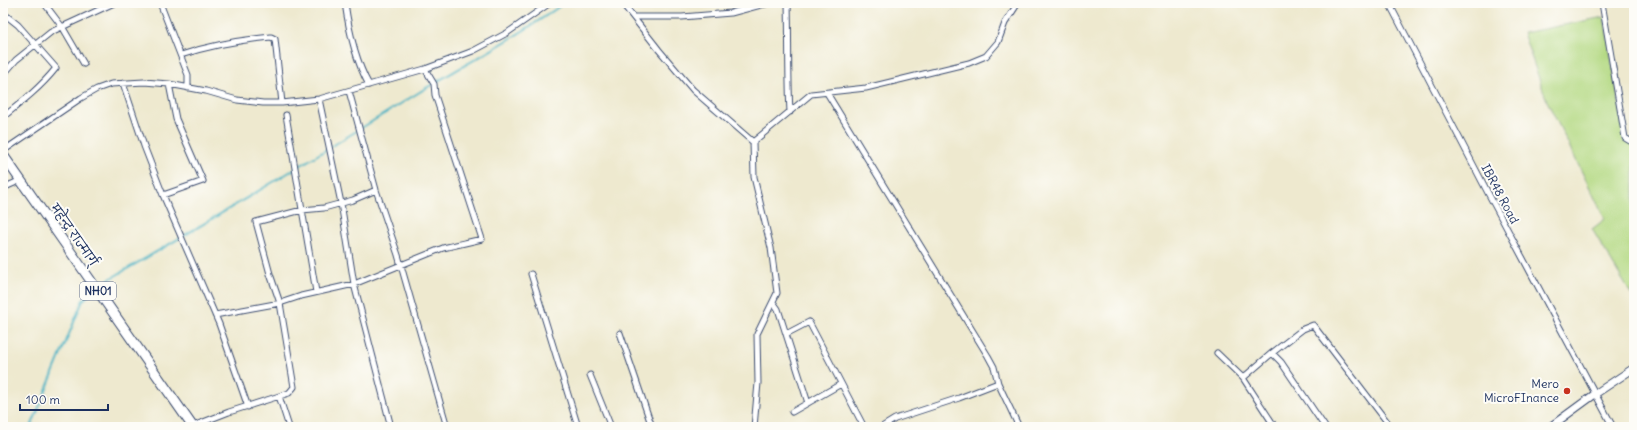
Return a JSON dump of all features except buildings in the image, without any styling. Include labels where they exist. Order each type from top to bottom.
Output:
[{"type":"highway","name":"महेन्द्र राज्मार्ग्","points":[[3,155],[193,426]]},
{"type":"main road","points":[[1550,427],[1634,368]]},
{"type":"street","points":[[44,3],[62,28],[84,64]]},
{"type":"street","points":[[3,75],[16,60],[51,32],[114,3]]},
{"type":"street","points":[[160,3],[188,75],[188,88]]},
{"type":"street","points":[[345,3],[354,47],[364,76],[369,85]]},
{"type":"street","points":[[3,151],[92,92],[111,84],[144,82],[170,84],[206,91],[237,100],[282,103],[319,99],[425,70],[473,52],[507,33],[543,5],[550,3]]},
{"type":"street","points":[[622,3],[693,90],[753,142],[754,177],[771,248],[777,294],[756,334],[758,383],[754,427]]},
{"type":"street","points":[[634,18],[682,17],[731,13],[769,3]]},
{"type":"street","points":[[788,3],[788,72],[790,112]]},
{"type":"street","points":[[753,142],[812,94],[866,88],[969,63],[986,56],[998,42],[1005,23],[1018,3]]},
{"type":"street","points":[[1390,4],[1400,3]]},
{"type":"street","points":[[1602,3],[1626,138],[1630,141],[1634,139]]},
{"type":"street","name":"IBR48 Road","points":[[1390,4],[1488,193],[1613,427]]},
{"type":"street","points":[[3,13],[18,25],[56,68],[47,80],[3,117]]},
{"type":"street","points":[[181,55],[205,47],[271,37],[275,40],[282,103]]},
{"type":"street","points":[[215,314],[280,303],[316,292],[354,284],[443,248],[482,239],[435,95],[434,84],[425,70]]},
{"type":"street","points":[[123,83],[144,146],[163,196],[215,314],[248,407]]},
{"type":"street","points":[[163,196],[203,181],[176,119],[170,84]]},
{"type":"street","points":[[349,91],[376,190],[401,265],[447,427]]},
{"type":"street","points":[[827,92],[988,356],[994,368],[998,383],[1019,427]]},
{"type":"street","points":[[319,99],[341,203],[354,284],[391,427]]},
{"type":"street","points":[[286,115],[316,292]]},
{"type":"street","points":[[3,188],[21,180]]},
{"type":"street","points":[[193,426],[229,412],[289,393],[294,387],[280,303],[270,274],[256,222],[302,210],[324,208],[353,200],[376,190]]},
{"type":"street","points":[[531,274],[578,427]]},
{"type":"street","points":[[773,302],[778,309],[808,403]]},
{"type":"street","points":[[786,334],[809,322],[864,427]]},
{"type":"street","points":[[1243,378],[1303,329],[1313,325],[1391,427]]},
{"type":"street","points":[[620,333],[652,427]]},
{"type":"street","points":[[1216,353],[1243,378],[1275,427]]},
{"type":"street","points":[[1272,353],[1281,362],[1325,427]]},
{"type":"street","points":[[590,375],[610,427]]},
{"type":"street","points":[[884,426],[895,419],[959,398],[998,383]]},
{"type":"street","points":[[792,412],[841,384]]},
{"type":"street","points":[[279,396],[289,427]]},
{"type":"green space","points":[[1604,17],[1625,138],[1634,139],[1634,299],[1592,229],[1605,219],[1547,101],[1523,33]]},
{"type":"waterway","points":[[99,287],[108,280],[225,211],[418,93],[511,39],[564,3]]},
{"type":"waterway","points":[[31,427],[83,300],[94,291]]},
{"type":"place","name":"Mero MicroFInance","points":[[1567,391]]}]
